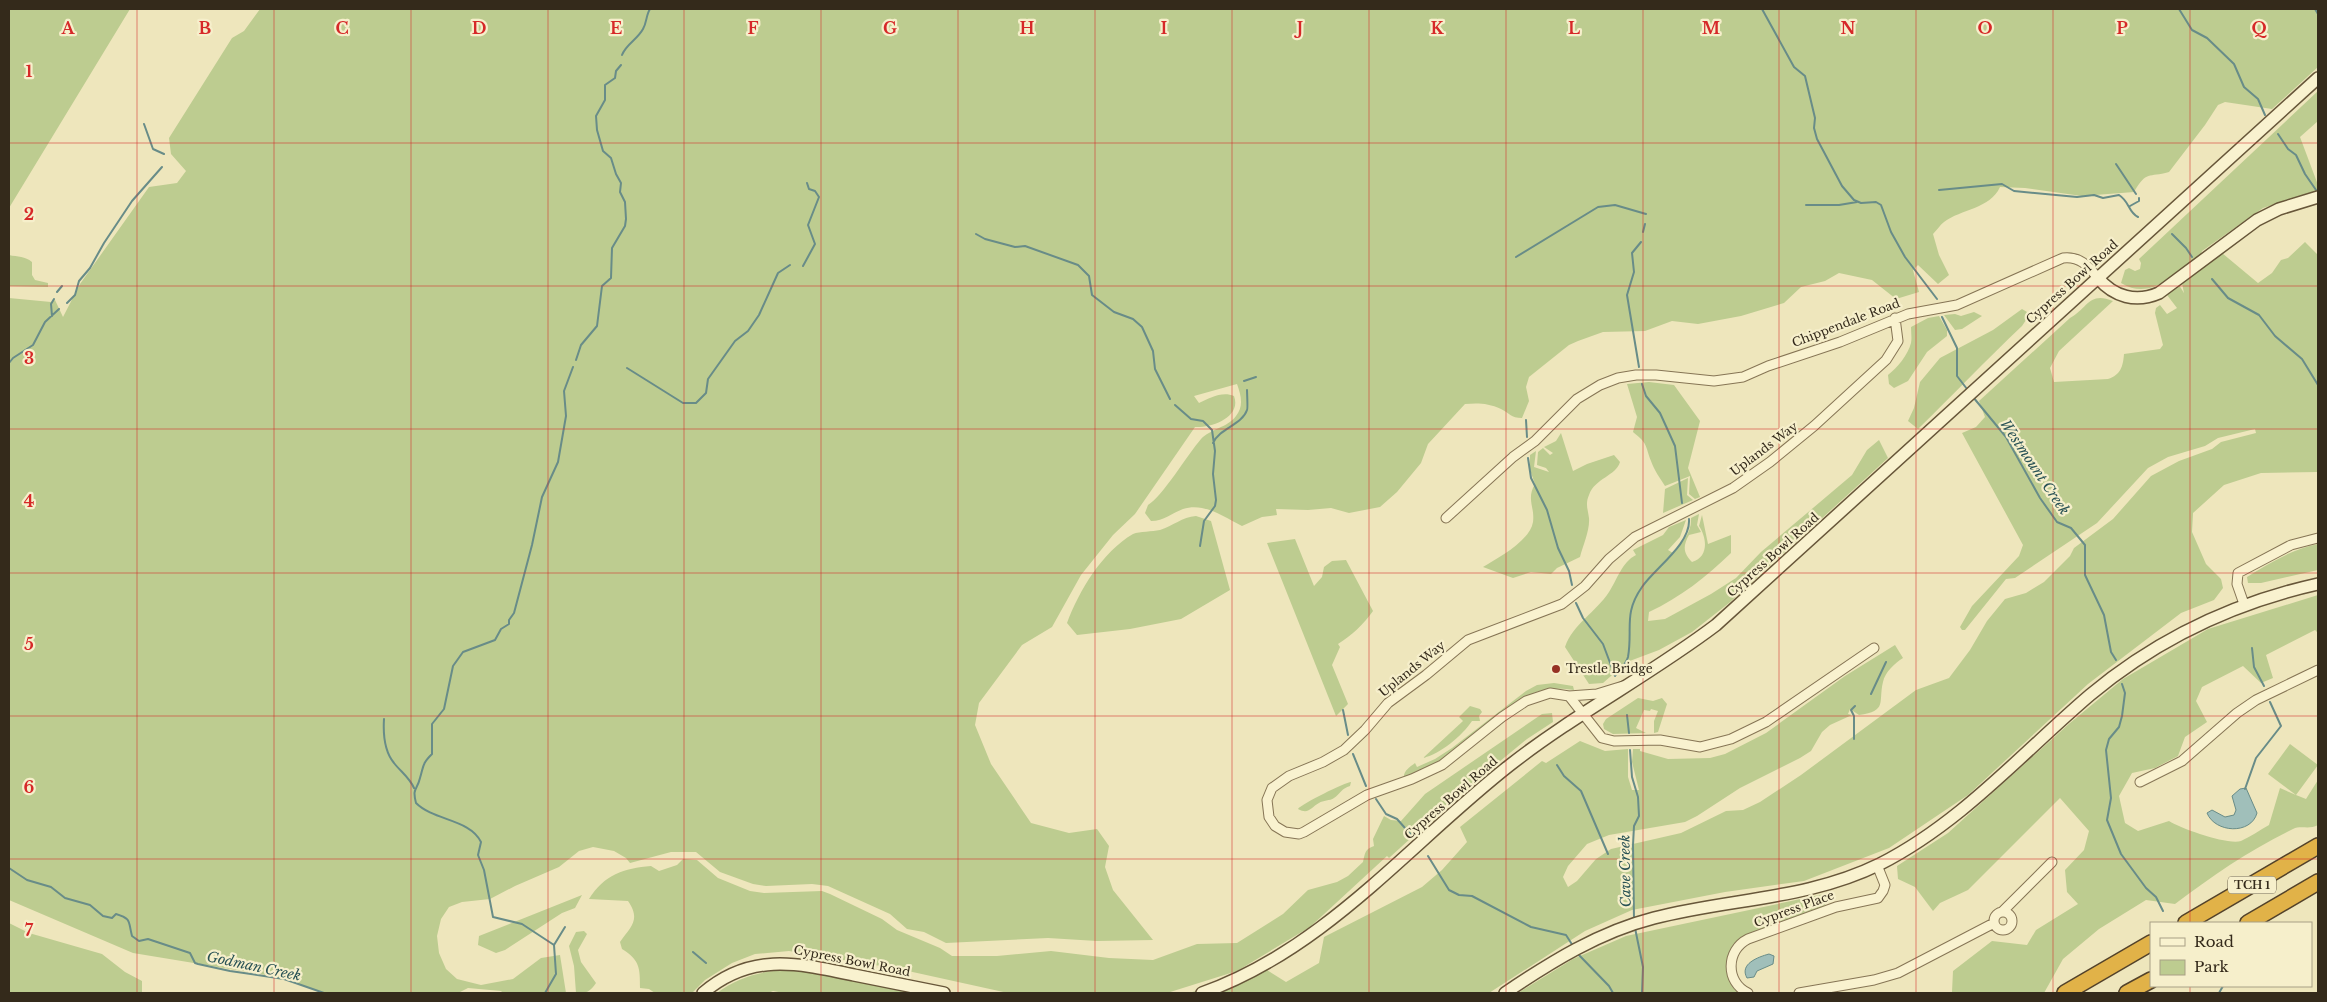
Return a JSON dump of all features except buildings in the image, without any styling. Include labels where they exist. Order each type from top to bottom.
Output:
[{"type":"highway","name":"TCH 1","points":[[2188,922],[2318,846]]},
{"type":"highway","name":"TCH 1","points":[[2250,922],[2318,882]]},
{"type":"highway","points":[[2064,993],[2150,944]]},
{"type":"highway","points":[[2127,993],[2150,981]]},
{"type":"street","name":"Cypress Bowl Road","points":[[1202,993],[1247,976],[1292,949],[1351,904],[1490,781],[1531,749],[1688,646],[1742,602],[2318,78]]},
{"type":"street","name":"Chippendale Road","points":[[1446,518],[1513,457],[1536,441],[1576,399],[1600,385],[1626,377],[1645,375],[1714,381],[1732,380],[1840,342],[1895,318],[1957,305],[2063,258],[2082,261],[2110,290],[2122,296],[2138,298],[2151,296],[2159,293],[2257,220],[2279,209],[2318,197]]},
{"type":"street","name":"Uplands Way","points":[[1569,696],[1550,693],[1526,701],[1502,717],[1442,765],[1412,779],[1367,794],[1304,832],[1299,834],[1286,832],[1275,826],[1269,817],[1267,800],[1272,788],[1289,776],[1323,762],[1344,750],[1365,730],[1388,703],[1426,675],[1468,640],[1562,604],[1586,586],[1609,559],[1635,537],[1733,488],[1777,456],[1848,396],[1892,353],[1898,336],[1895,318]]},
{"type":"street","points":[[2244,604],[2237,584],[2238,573],[2291,545],[2318,538]]},
{"type":"street","points":[[1505,993],[1578,948],[1634,924],[1699,909],[1798,893],[1855,875],[1877,865],[1916,843],[1954,815],[2117,674],[2194,626],[2244,604],[2318,584]]},
{"type":"street","points":[[1569,696],[1599,736],[1606,740],[1660,740],[1700,746],[1731,739],[1766,722],[1874,648]]},
{"type":"street","points":[[2140,782],[2182,761],[2237,713],[2256,700],[2318,670]]},
{"type":"street","points":[[1569,696],[1597,694],[1631,684]]},
{"type":"street","points":[[1799,993],[1874,980],[1898,973],[1994,923],[1996,914],[2004,911],[2052,862]]},
{"type":"street","name":"Cypress Place","points":[[1748,993],[1738,986],[1732,971],[1732,958],[1739,947],[1748,939],[1836,907],[1878,898],[1883,892],[1885,885],[1877,865]]},
{"type":"street","points":[[1994,923],[2001,930],[2010,926],[2010,915],[2004,911]]},
{"type":"street","name":"Cypress Bowl Road","points":[[703,993],[725,977],[740,970],[770,963],[816,967],[944,993]]},
{"type":"green space","points":[[9,9],[130,9],[9,208]]},
{"type":"green space","points":[[260,9],[2318,9],[2318,67],[2272,109],[2225,102],[2218,105],[2169,172],[2148,176],[2142,180],[2134,192],[2082,196],[2025,188],[2000,187],[1989,200],[1951,218],[1943,223],[1933,234],[1939,255],[1949,275],[1938,284],[1918,265],[1913,270],[1919,292],[1896,299],[1872,280],[1839,273],[1825,281],[1801,287],[1784,303],[1741,316],[1698,324],[1672,321],[1645,331],[1603,332],[1569,345],[1529,377],[1526,387],[1529,401],[1522,418],[1492,406],[1465,404],[1428,444],[1421,463],[1397,492],[1380,507],[1349,513],[1331,508],[1308,510],[1276,509],[1277,515],[1262,517],[1242,526],[1206,509],[1191,507],[1160,520],[1151,521],[1145,513],[1148,505],[1167,485],[1201,439],[1232,420],[1239,412],[1241,396],[1237,384],[1194,396],[1199,403],[1225,394],[1234,396],[1234,410],[1224,420],[1209,426],[1195,427],[1135,514],[1113,535],[1081,575],[1052,627],[1022,645],[979,703],[975,725],[991,764],[1031,823],[1069,833],[1097,829],[1109,846],[1105,867],[1113,890],[1153,940],[1097,941],[1048,938],[946,943],[924,932],[907,929],[890,914],[828,886],[812,884],[766,886],[753,884],[720,872],[696,852],[671,852],[630,863],[626,858],[614,851],[593,847],[579,851],[559,867],[490,899],[462,902],[449,907],[441,919],[437,936],[439,953],[446,969],[457,979],[481,985],[513,979],[541,958],[560,955],[566,993],[503,993],[501,991],[468,988],[458,993],[324,993],[278,977],[133,953],[9,900],[9,298],[51,302],[55,300],[63,317],[80,284],[149,187],[177,183],[186,171],[171,154],[169,138],[232,38],[244,31]]},
{"type":"green space","points":[[2318,91],[2318,121],[2300,137],[2318,185],[2318,190],[2263,208],[2202,251],[2201,254],[2173,276],[2153,287],[2143,289],[2132,288],[2121,283],[2125,270],[2129,268],[2135,271],[2140,269],[2141,263],[2139,259]]},
{"type":"green space","points":[[2305,242],[2318,255],[2318,472],[2261,473],[2224,485],[2193,513],[2192,532],[2206,564],[2221,579],[2223,588],[2214,600],[2181,613],[2088,684],[1968,795],[1889,848],[1804,881],[1725,892],[1632,910],[1585,931],[1489,993],[1189,993],[1267,970],[1286,982],[1319,963],[1324,937],[1422,887],[1442,870],[1467,842],[1460,827],[1542,761],[1546,763],[1580,741],[1605,751],[1628,749],[1628,777],[1632,790],[1639,790],[1632,762],[1633,749],[1640,749],[1640,751],[1668,759],[1710,758],[1725,754],[1766,733],[1845,676],[1895,645],[1903,658],[1888,671],[1883,682],[1880,704],[1874,711],[1859,715],[1850,709],[1848,714],[1852,715],[1830,725],[1822,732],[1811,751],[1740,788],[1685,822],[1609,835],[1587,844],[1568,866],[1563,877],[1568,887],[1577,881],[1596,859],[1611,849],[1681,833],[1726,811],[1743,810],[1760,802],[1801,775],[1916,690],[1949,678],[1970,650],[1987,621],[2005,599],[2026,593],[2044,582],[2070,556],[2074,548],[2113,519],[2151,476],[2179,461],[2212,449],[2221,442],[2256,433],[2255,429],[2218,438],[2205,446],[2168,457],[2148,468],[2097,523],[2015,578],[2006,579],[1965,630],[1962,630],[1960,627],[1972,606],[2019,556],[2023,545],[1962,433],[1976,427],[1985,417],[1979,401],[2070,318],[2094,299],[2105,298],[2113,301],[2059,351],[2050,368],[2054,382],[2108,379],[2119,372],[2124,354],[2160,349],[2163,345],[2155,313],[2156,308],[2160,305],[2167,314],[2177,308],[2167,295],[2179,285],[2184,293],[2182,283],[2222,253],[2258,283],[2272,273],[2281,260],[2288,258]]},
{"type":"green space","points":[[9,255],[32,262],[32,275],[35,280],[48,283],[48,287],[9,286]]},
{"type":"green space","points":[[2022,309],[2027,312],[2028,317],[2022,326],[1918,429],[1908,421],[1914,408],[1920,382],[1940,358],[1993,330]]},
{"type":"green space","points":[[1974,312],[1982,316],[1962,329],[1955,330],[1944,315],[1955,314],[1961,316]]},
{"type":"green space","points":[[1939,316],[1947,330],[1947,336],[1927,352],[1908,381],[1894,388],[1889,384],[1888,375],[1905,357],[1910,348],[1911,327],[1928,318]]},
{"type":"green space","points":[[1649,382],[1674,385],[1700,421],[1688,468],[1700,497],[1695,499],[1689,494],[1690,476],[1665,486],[1654,468],[1645,445],[1633,432],[1637,417],[1627,384]]},
{"type":"green space","points":[[1561,433],[1573,471],[1614,455],[1620,462],[1618,467],[1596,485],[1589,495],[1587,504],[1588,527],[1580,557],[1557,568],[1551,574],[1531,572],[1513,578],[1483,567],[1520,542],[1531,529],[1533,517],[1531,494],[1535,484],[1530,470],[1530,455],[1536,451],[1534,467],[1549,472],[1546,468],[1537,465],[1538,452],[1543,448],[1550,455],[1553,453],[1544,447],[1556,441]]},
{"type":"green space","points":[[1879,440],[1888,458],[1729,603],[1692,632],[1659,650],[1627,662],[1603,683],[1589,684],[1565,647],[1573,632],[1604,599],[1623,567],[1636,555],[1633,550],[1663,535],[1669,527],[1686,520],[1680,537],[1668,550],[1673,553],[1688,533],[1691,518],[1699,514],[1697,525],[1701,532],[1689,535],[1685,547],[1687,556],[1692,562],[1698,560],[1704,552],[1705,541],[1699,526],[1702,515],[1708,544],[1731,535],[1731,553],[1693,586],[1649,612],[1648,621],[1665,619],[1736,578],[1761,552],[1852,475],[1867,450]]},
{"type":"green space","points":[[1688,478],[1687,495],[1693,500],[1663,513],[1665,489]]},
{"type":"green space","points":[[1196,516],[1211,521],[1230,590],[1181,619],[1130,629],[1077,635],[1067,623],[1085,586],[1111,551],[1133,534],[1160,530],[1186,518]]},
{"type":"green space","points":[[1295,539],[1314,586],[1322,577],[1324,567],[1332,561],[1346,560],[1373,611],[1366,621],[1338,644],[1340,647],[1332,665],[1348,704],[1336,716],[1267,543]]},
{"type":"green space","points":[[2318,544],[2318,570],[2261,583],[2248,583],[2247,577],[2273,562],[2299,549]]},
{"type":"green space","points":[[2318,595],[2318,633],[2315,630],[2266,655],[2273,678],[2261,683],[2243,666],[2202,687],[2196,701],[2207,722],[2185,737],[2178,756],[2155,768],[2132,773],[2119,796],[2125,823],[2138,831],[2169,821],[2205,836],[2234,842],[2241,841],[2269,825],[2280,788],[2306,799],[2318,780],[2318,825],[2296,828],[2262,845],[2218,873],[2175,904],[2146,900],[2099,929],[2063,959],[2044,993],[1940,993],[1952,992],[1953,971],[1992,941],[2027,945],[2036,930],[2078,904],[2067,892],[2065,870],[2084,850],[2089,831],[2060,798],[1968,890],[1940,903],[1933,911],[1915,887],[1898,879],[1897,866],[1948,833],[2070,723],[2123,679],[2208,629]]},
{"type":"green space","points":[[1554,683],[1573,686],[1574,690],[1547,690],[1523,698],[1438,763],[1404,778],[1406,771],[1415,763],[1417,767],[1435,759],[1452,748],[1526,691],[1537,685]]},
{"type":"green space","points":[[1638,698],[1653,701],[1662,698],[1667,704],[1658,732],[1654,733],[1654,721],[1658,711],[1651,709],[1650,711],[1644,710],[1636,728],[1646,733],[1613,734],[1604,729],[1603,724],[1606,719]]},
{"type":"green space","points":[[1470,706],[1480,709],[1482,712],[1479,716],[1480,721],[1472,721],[1463,733],[1450,744],[1436,753],[1423,758],[1463,721],[1459,717]]},
{"type":"green space","points":[[1552,713],[1553,722],[1527,739],[1410,835],[1411,838],[1389,858],[1387,856],[1310,927],[1237,971],[1167,993],[1008,993],[899,969],[789,951],[755,954],[732,963],[705,980],[692,993],[655,993],[649,989],[640,988],[638,965],[622,949],[620,942],[631,927],[634,918],[634,913],[628,901],[589,899],[601,884],[623,871],[651,866],[659,871],[677,865],[683,859],[697,860],[718,878],[750,891],[764,893],[822,891],[830,894],[882,919],[897,930],[940,948],[952,956],[997,956],[1051,951],[1109,958],[1153,960],[1197,944],[1237,943],[1283,914],[1308,890],[1337,882],[1348,876],[1363,862],[1367,850],[1374,846],[1373,839],[1384,816],[1391,820],[1401,821],[1425,794],[1542,714]]},
{"type":"green space","points":[[2290,744],[2318,765],[2296,795],[2268,774]]},
{"type":"green space","points":[[1351,782],[1350,786],[1332,799],[1321,802],[1307,811],[1298,809],[1324,794]]},
{"type":"green space","points":[[1829,893],[1829,902],[1819,909],[1736,947],[1733,985],[1740,993],[1518,993],[1573,959],[1626,936]]},
{"type":"green space","points":[[582,895],[575,908],[562,913],[505,950],[496,953],[478,945],[479,936]]},
{"type":"green space","points":[[9,923],[29,933],[102,954],[125,972],[142,981],[142,993],[9,993]]},
{"type":"green space","points":[[584,931],[587,934],[578,950],[581,962],[596,983],[588,991],[576,993],[574,966],[569,946],[576,932]]},
{"type":"green space","points":[[786,970],[822,973],[917,993],[784,993],[773,991],[768,993],[717,993],[749,976]]},
{"type":"water","points":[[2246,788],[2257,813],[2248,825],[2241,828],[2225,828],[2211,820],[2207,813],[2212,810],[2225,817],[2234,815],[2236,810],[2232,796],[2240,789]]},
{"type":"water","points":[[1769,954],[1774,956],[1773,964],[1757,971],[1754,977],[1747,978],[1745,973],[1748,965],[1755,959]]},
{"type":"waterway","points":[[622,55],[643,29],[650,9]]},
{"type":"waterway","name":"Westmount Creek","points":[[1762,9],[1794,67],[1805,76],[1815,118],[1814,128],[1817,139],[1842,186],[1854,200],[1861,203],[1876,202],[1881,205],[1891,232],[1905,257],[1937,299]]},
{"type":"waterway","points":[[2179,9],[2192,30],[2207,38],[2234,64],[2244,87],[2258,99],[2265,115]]},
{"type":"waterway","points":[[2315,9],[2318,14]]},
{"type":"waterway","points":[[576,360],[581,345],[597,326],[602,286],[611,278],[612,248],[625,226],[625,202],[620,192],[621,183],[611,158],[603,151],[597,130],[596,116],[605,100],[605,85],[615,78],[616,71],[621,65]]},
{"type":"waterway","points":[[144,124],[153,149],[164,154]]},
{"type":"waterway","points":[[2278,134],[2288,149],[2296,155],[2305,174],[2316,190]]},
{"type":"waterway","points":[[2116,164],[2136,194]]},
{"type":"waterway","points":[[67,303],[75,295],[79,281],[90,268],[132,201],[162,167]]},
{"type":"waterway","points":[[803,266],[815,244],[808,225],[819,197],[815,191],[809,189],[807,183]]},
{"type":"waterway","points":[[1939,190],[2002,184],[2014,191],[2077,197],[2094,195],[2103,198],[2119,195],[2138,217]]},
{"type":"waterway","points":[[2130,206],[2139,201],[2139,198]]},
{"type":"waterway","points":[[1806,205],[1839,205],[1857,202]]},
{"type":"waterway","points":[[1516,257],[1598,207],[1615,205],[1646,214]]},
{"type":"waterway","points":[[1643,232],[1645,224]]},
{"type":"waterway","points":[[976,234],[985,239],[1015,247],[1025,246],[1078,265],[1089,276],[1092,295],[1114,312],[1133,319],[1142,327],[1153,351],[1155,369],[1170,399]]},
{"type":"waterway","points":[[2172,234],[2192,257]]},
{"type":"waterway","points":[[1639,367],[1627,295],[1634,272],[1632,253],[1641,242]]},
{"type":"waterway","points":[[627,368],[683,403],[696,403],[706,393],[708,379],[735,341],[748,331],[759,315],[778,273],[790,265]]},
{"type":"waterway","points":[[2212,279],[2228,298],[2259,315],[2275,336],[2302,359],[2318,385]]},
{"type":"waterway","points":[[57,292],[62,286]]},
{"type":"waterway","points":[[52,316],[51,304],[54,299]]},
{"type":"waterway","points":[[9,363],[13,358],[33,345],[45,322],[59,309]]},
{"type":"waterway","name":"Westmount Creek","points":[[1942,317],[1957,348],[1957,376],[1967,389]]},
{"type":"waterway","points":[[545,993],[556,974],[554,945],[522,924],[493,917],[484,870],[478,855],[481,842],[476,834],[469,829],[432,813],[416,803],[415,789],[426,760],[432,754],[432,724],[444,709],[453,666],[463,652],[495,640],[501,629],[509,624],[509,620],[514,613],[532,545],[542,497],[558,462],[566,416],[564,391],[573,367]]},
{"type":"waterway","points":[[1244,381],[1256,377]]},
{"type":"waterway","points":[[1642,384],[1646,396],[1660,413],[1675,446],[1682,503]]},
{"type":"waterway","points":[[1213,443],[1216,438],[1244,415],[1247,409],[1247,390]]},
{"type":"waterway","name":"Westmount Creek","points":[[1973,397],[2006,437],[2040,498],[2057,522],[2071,528],[2085,545],[2085,575],[2104,615],[2111,652],[2116,660]]},
{"type":"waterway","points":[[1175,405],[1191,419],[1203,421],[1212,430],[1215,451],[1213,474],[1216,500],[1215,506],[1204,521],[1200,546]]},
{"type":"waterway","name":"Cave Creek","points":[[1526,420],[1527,437]]},
{"type":"waterway","name":"Cave Creek","points":[[1528,458],[1531,478],[1547,510],[1558,548],[1569,571],[1572,585]]},
{"type":"waterway","points":[[1576,603],[1583,618],[1603,644],[1615,676],[1628,657],[1632,605],[1642,587],[1684,538],[1689,519]]},
{"type":"waterway","points":[[2252,648],[2254,667],[2264,686]]},
{"type":"waterway","points":[[1871,694],[1886,662]]},
{"type":"waterway","name":"Westmount Creek","points":[[2122,684],[2125,693],[2122,716],[2119,727],[2109,739],[2106,750],[2111,798],[2107,820],[2121,854],[2146,888],[2156,897],[2163,911]]},
{"type":"waterway","points":[[2245,789],[2256,758],[2281,726],[2270,702]]},
{"type":"waterway","points":[[1854,739],[1854,716],[1851,710],[1855,706]]},
{"type":"waterway","points":[[1343,710],[1348,735]]},
{"type":"waterway","name":"Cave Creek","points":[[1627,715],[1629,733]]},
{"type":"waterway","points":[[384,719],[384,737],[388,753],[414,788]]},
{"type":"waterway","name":"Cave Creek","points":[[1630,750],[1632,777],[1638,797],[1639,816],[1634,826],[1633,845],[1634,920]]},
{"type":"waterway","points":[[1353,754],[1366,786]]},
{"type":"waterway","points":[[1557,765],[1564,776],[1581,791],[1608,854]]},
{"type":"waterway","points":[[1376,799],[1386,814],[1397,819],[1413,837]]},
{"type":"waterway","points":[[1428,856],[1449,890],[1459,895],[1472,896],[1531,927],[1566,935],[1573,946]]},
{"type":"waterway","name":"Godman Creek","points":[[9,868],[27,880],[51,887],[65,898],[90,905],[103,916],[112,918],[116,914],[125,917],[132,936],[139,941],[148,939],[190,953],[195,963],[198,964],[284,979],[324,993]]},
{"type":"waterway","points":[[554,945],[565,927]]},
{"type":"waterway","name":"Cave Creek","points":[[1635,928],[1643,967],[1642,993]]},
{"type":"waterway","points":[[693,952],[706,963]]},
{"type":"waterway","points":[[1578,954],[1609,986],[1613,993]]},
{"type":"waterway","name":"Westmount Creek","points":[[2219,993],[2222,987]]},
{"type":"place","name":"Trestle Bridge","points":[[1556,669]]}]
